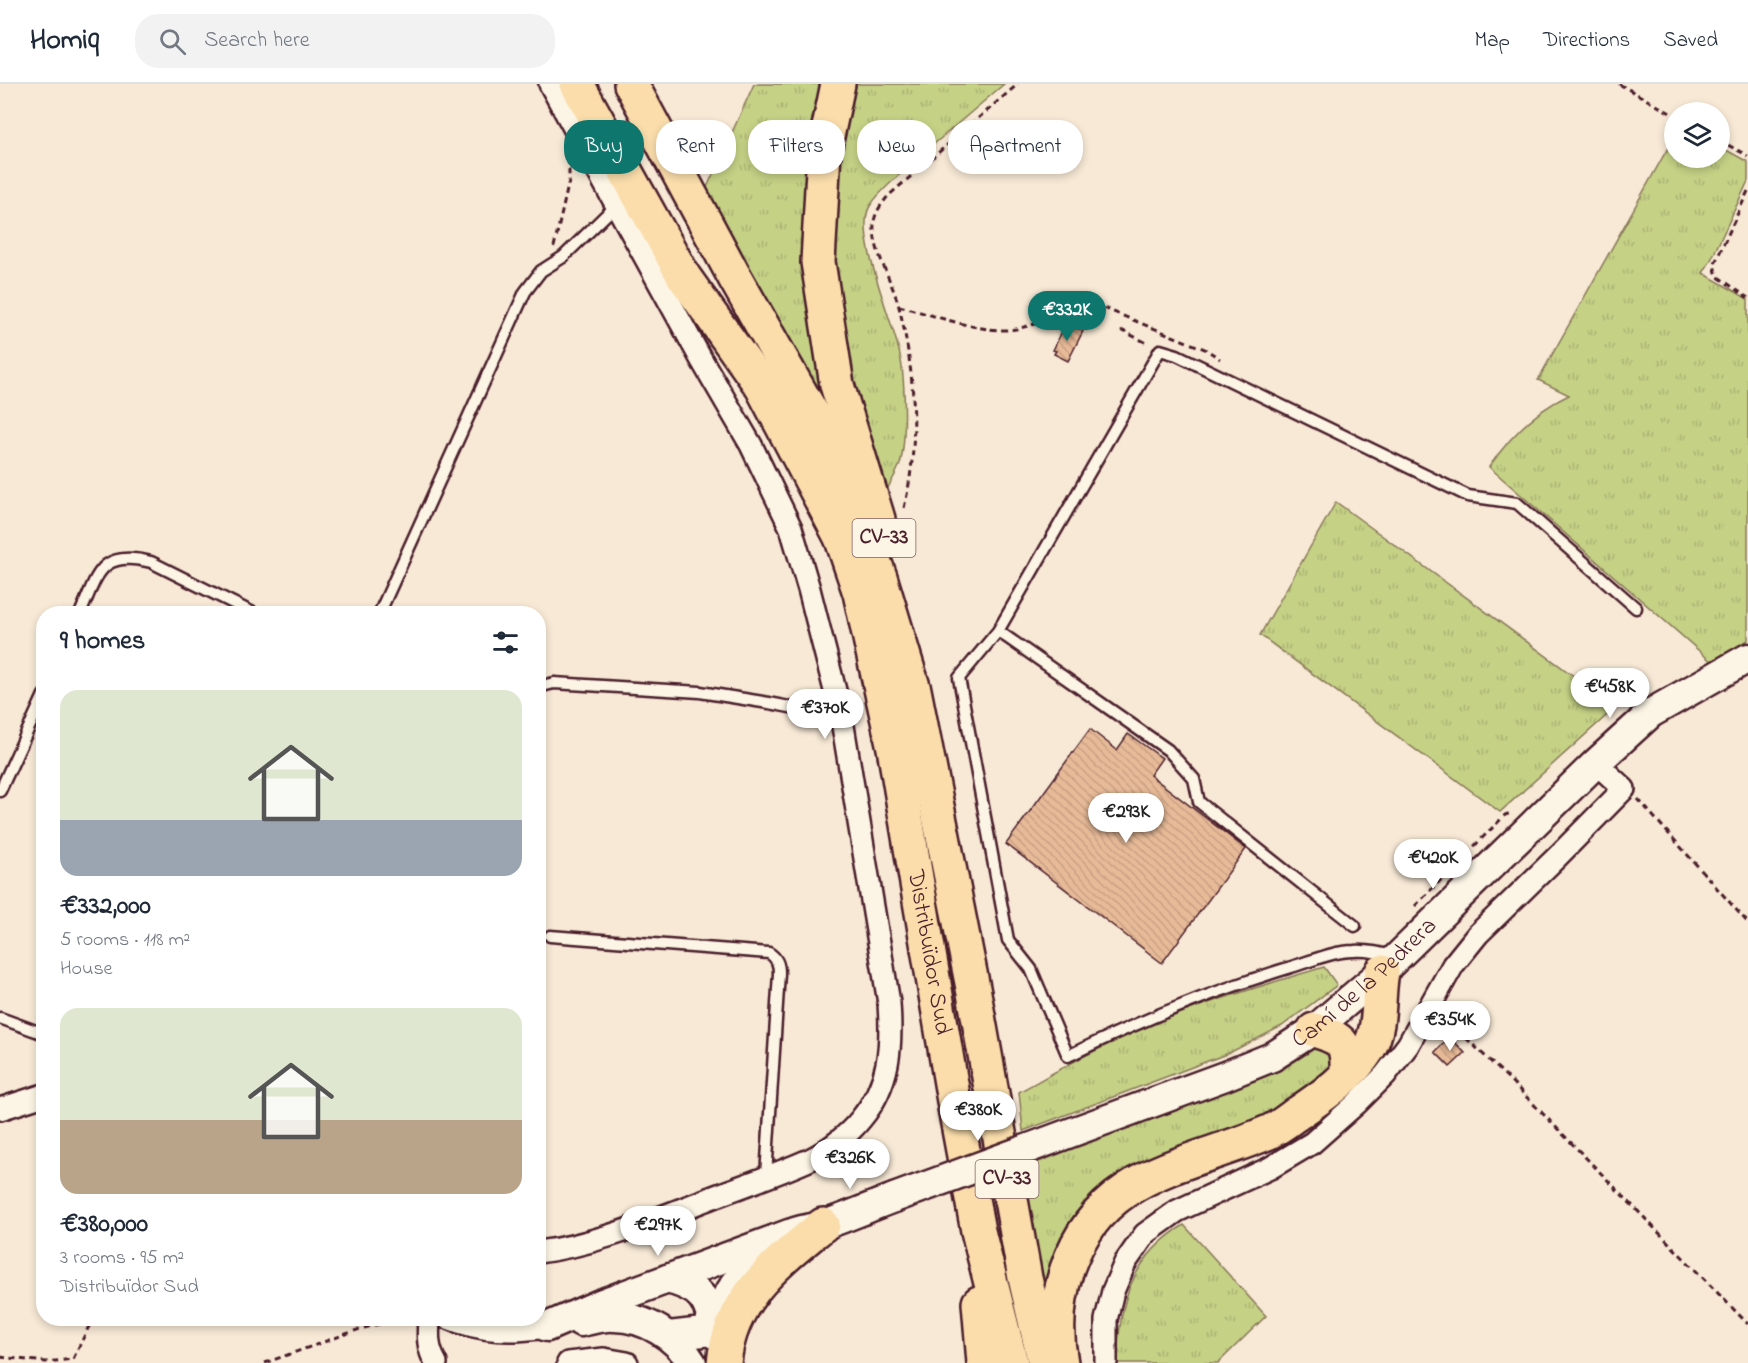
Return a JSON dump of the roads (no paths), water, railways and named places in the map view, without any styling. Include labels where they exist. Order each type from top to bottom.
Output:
[{"type":"highway","points":[[578,84],[684,277],[762,387],[844,543]]},
{"type":"highway","name":"CV-33","points":[[608,84],[801,436],[844,543]]},
{"type":"highway","points":[[631,84],[814,417],[863,530],[880,577],[914,690],[974,993]]},
{"type":"highway","name":"CV-33","points":[[838,84],[824,151],[818,262],[837,385],[927,684],[974,993]]},
{"type":"highway","name":"Distribuïdor Sud","points":[[844,543],[860,593],[894,748],[978,1231],[1011,1363]]},
{"type":"highway","points":[[1061,1363],[1057,1339],[1060,1291],[1071,1258],[1087,1227],[1110,1201],[1136,1183],[1162,1171],[1271,1131],[1330,1091],[1347,1075],[1368,1049],[1376,1033],[1378,992],[1390,965]]},
{"type":"highway","name":"Distribuïdor Sud","points":[[974,993],[1025,1278],[1045,1363]]},
{"type":"highway","points":[[1314,1030],[1331,1035],[1340,1041],[1347,1054],[1347,1075]]},
{"type":"highway","points":[[978,1231],[972,1261],[982,1325],[984,1363]]},
{"type":"highway","points":[[724,1363],[726,1345],[740,1308],[757,1285],[805,1234]]},
{"type":"highway","points":[[705,1363],[713,1322]]},
{"type":"street","points":[[546,1251],[576,1246],[641,1225],[813,1158],[840,1139],[861,1120],[876,1097],[886,1074],[891,1039],[889,1003],[841,717],[809,589],[790,528],[751,445],[550,84]]},
{"type":"street","name":"Camí de la Pedrera","points":[[805,1234],[894,1198],[1272,1057],[1314,1030],[1390,965],[1596,763],[1651,713],[1748,658]]},
{"type":"street","points":[[1106,1363],[1106,1320],[1113,1291],[1125,1263],[1145,1234],[1177,1211],[1270,1168],[1312,1143],[1385,1075],[1408,1045],[1453,965],[1478,934],[1624,789],[1596,763]]},
{"type":"street","points":[[0,1109],[36,1098]]},
{"type":"street","points":[[547,1327],[668,1279],[805,1234]]},
{"type":"street","points":[[669,1336],[702,1332],[726,1311],[751,1276],[805,1234]]},
{"type":"street","points":[[668,1279],[692,1288],[708,1302],[715,1340],[714,1363]]},
{"type":"street","points":[[474,1326],[487,1330],[514,1331],[614,1317],[644,1323],[669,1336],[686,1353],[692,1363]]},
{"type":"street","points":[[429,1326],[428,1341],[436,1363]]},
{"type":"street","points":[[568,1363],[604,1359],[627,1363]]},
{"type":"lane","points":[[383,606],[525,292],[541,271],[563,257],[618,207]]},
{"type":"lane","points":[[1390,965],[1375,951],[1352,950],[1319,959],[1239,983],[1144,1020],[1068,1056],[1031,969],[1008,940],[959,678],[998,631],[1160,350],[1177,355],[1468,496],[1517,503],[1636,608]]},
{"type":"lane","points":[[84,606],[102,568],[110,561],[122,558],[151,562],[239,606]]},
{"type":"lane","points":[[998,631],[1168,750],[1194,779],[1199,802],[1355,926]]},
{"type":"lane","points":[[546,685],[554,683],[700,692],[841,717]]},
{"type":"lane","points":[[0,791],[36,712]]},
{"type":"lane","points":[[550,936],[769,953],[774,956],[779,965],[779,973],[766,1176]]},
{"type":"lane","points":[[0,1018],[36,1031]]}]
